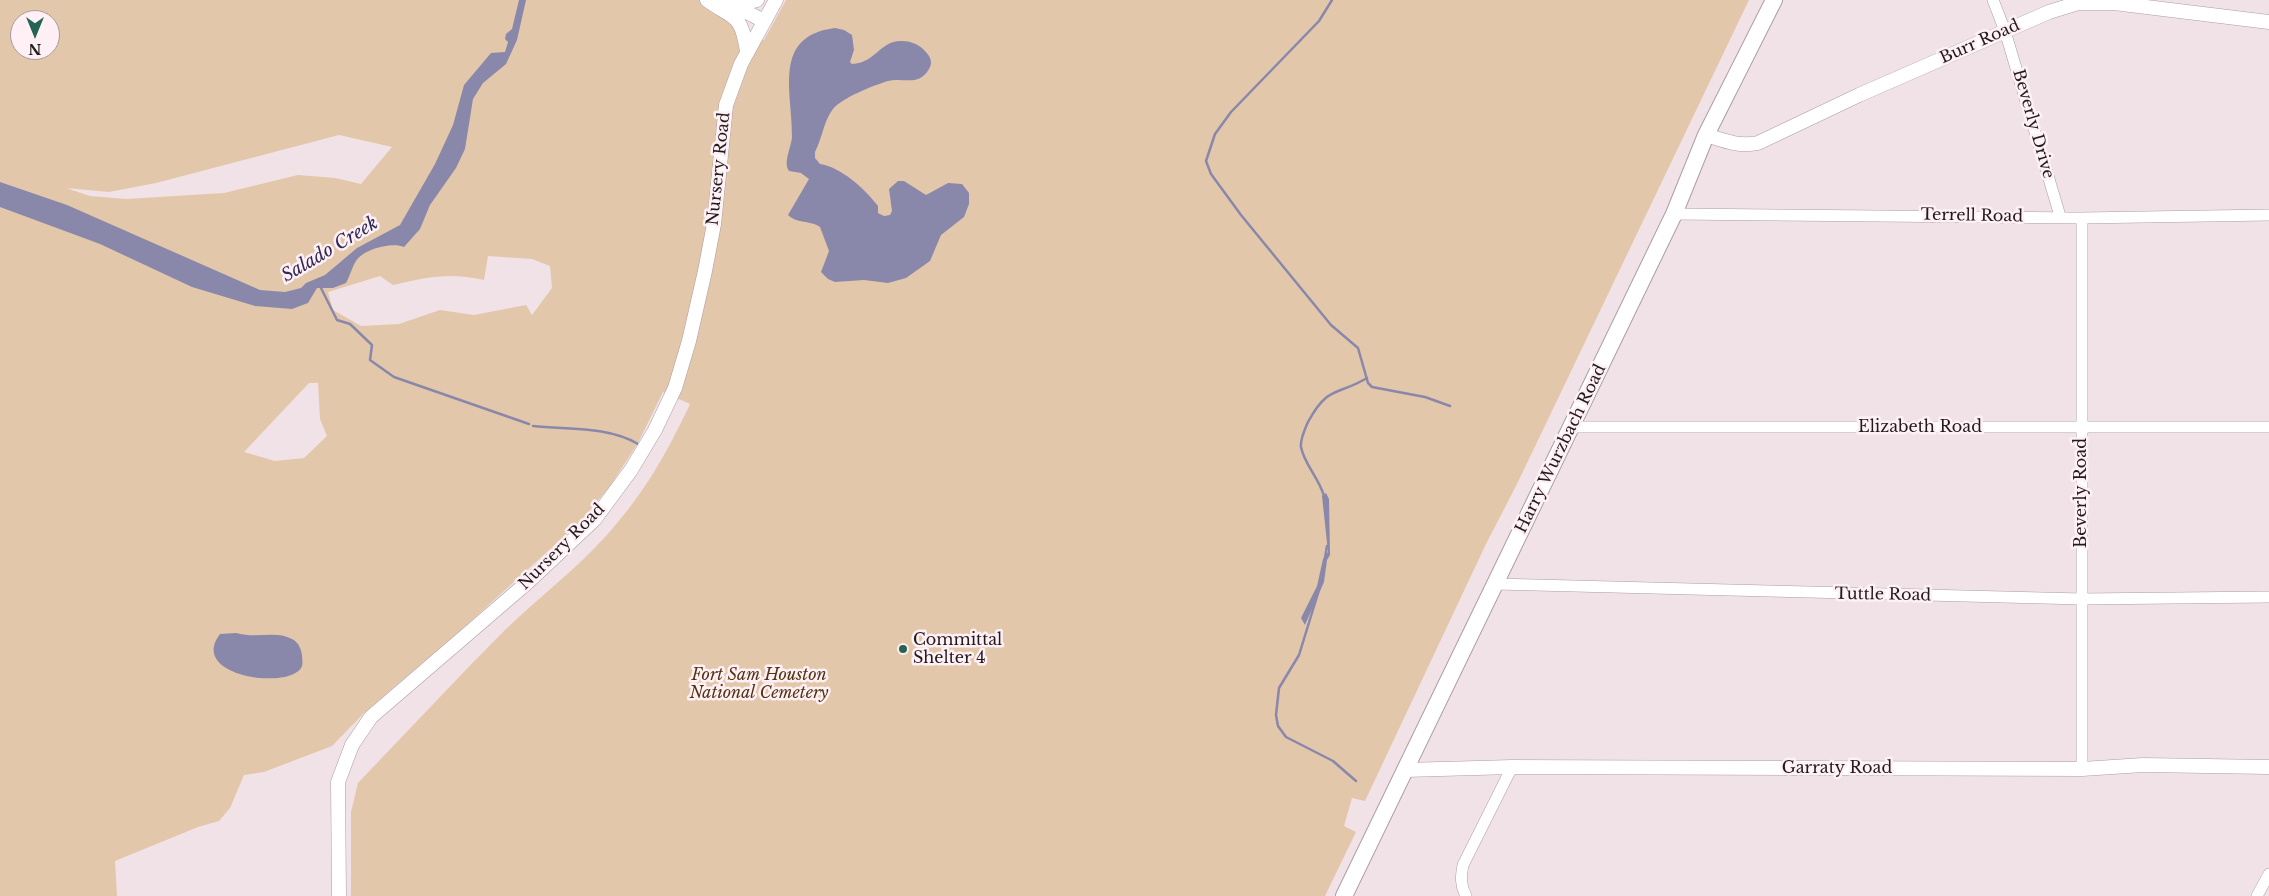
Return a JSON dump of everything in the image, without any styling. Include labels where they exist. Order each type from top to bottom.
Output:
[{"type":"main road","name":"Harry Wurzbach Road","points":[[1344,896],[1674,214],[1706,136],[1774,0]]},
{"type":"street","points":[[707,0],[738,20],[744,34],[747,52]]},
{"type":"street","points":[[728,3],[757,0]]},
{"type":"street","name":"Nursery Road","points":[[339,896],[338,782],[357,735],[371,717],[528,582],[594,520],[631,470],[655,430],[675,388],[689,341],[714,224],[726,104],[734,77],[776,0]]},
{"type":"street","name":"Beverly Drive","points":[[1993,0],[2006,32],[2060,216]]},
{"type":"street","name":"Burr Road","points":[[1706,136],[1736,145],[1745,146],[1758,143],[1859,95],[2068,5],[2089,2],[2269,22]]},
{"type":"street","points":[[728,3],[764,21]]},
{"type":"street","name":"Terrell Road","points":[[1674,214],[2060,216],[2082,218],[2269,215]]},
{"type":"street","name":"Beverly Road","points":[[2082,218],[2082,768]]},
{"type":"street","name":"Elizabeth Road","points":[[1572,426],[2269,427]]},
{"type":"street","name":"Tuttle Road","points":[[1496,584],[2082,599],[2269,597]]},
{"type":"street","points":[[1466,896],[1462,889],[1461,876],[1463,865],[1512,767]]},
{"type":"street","name":"Garraty Road","points":[[1405,770],[1512,767],[2269,767]]},
{"type":"street","points":[[2257,896],[2269,874]]},
{"type":"green space","name":"Fort Sam Houston National Cemetery","points":[[0,0],[700,0],[737,29],[764,40],[786,0],[1749,0],[1517,484],[1486,544],[1365,801],[1352,798],[1344,826],[1356,832],[1325,896],[351,896],[351,812],[358,783],[505,630],[605,537],[631,506],[663,457],[690,404],[663,392],[638,443],[610,486],[581,521],[462,629],[366,711],[332,746],[264,772],[244,775],[230,808],[219,821],[198,827],[115,861],[117,896],[0,896]],"holes":[[[339,135],[392,147],[361,184],[335,178],[298,175],[224,193],[126,199],[90,196],[66,188],[109,192],[156,183]],[[488,256],[532,259],[550,266],[552,288],[532,315],[526,305],[474,315],[440,310],[399,324],[361,326],[333,310],[328,292],[380,276],[393,285],[438,276],[460,276],[484,280]],[[309,383],[318,383],[320,419],[327,436],[304,458],[275,461],[244,452]]]},
{"type":"water","points":[[519,0],[526,0],[517,40],[506,64],[483,83],[473,99],[465,149],[456,168],[430,205],[420,229],[404,247],[386,246],[365,253],[356,261],[346,283],[333,288],[317,288],[308,303],[292,309],[255,306],[192,287],[100,244],[0,207],[0,182],[67,205],[260,290],[285,292],[301,288],[306,283],[325,275],[357,248],[400,225],[435,164],[453,125],[464,85],[491,53],[505,52],[508,42],[505,39],[506,34],[512,29]]},
{"type":"water","points":[[835,28],[844,30],[852,35],[854,50],[850,62],[852,64],[867,60],[888,44],[902,41],[911,42],[921,47],[929,56],[931,63],[925,75],[921,78],[916,80],[888,81],[859,92],[837,105],[827,119],[815,152],[815,158],[820,164],[836,169],[859,186],[878,206],[878,213],[884,216],[890,215],[892,211],[889,189],[898,181],[904,181],[926,195],[948,183],[962,184],[969,193],[969,204],[964,217],[941,235],[930,261],[906,278],[888,283],[864,280],[835,282],[828,279],[821,272],[829,251],[820,227],[812,223],[795,220],[788,215],[809,179],[801,173],[789,171],[787,167],[792,137],[790,69],[794,54],[801,42],[815,33]]},
{"type":"water","points":[[1326,493],[1329,499],[1330,555],[1327,560],[1324,582],[1305,625],[1301,618],[1317,586],[1323,559],[1328,552],[1322,496]]},
{"type":"water","points":[[236,633],[244,635],[279,635],[292,639],[301,650],[302,666],[295,674],[281,678],[245,676],[229,670],[218,661],[214,649],[220,634]]},
{"type":"waterway","points":[[1332,0],[1319,21],[1231,112],[1215,134],[1206,161],[1211,174],[1241,215],[1331,325],[1358,348],[1368,383],[1372,387],[1425,397],[1450,406]]},
{"type":"waterway","points":[[320,286],[337,320],[350,324],[372,345],[370,360],[394,377],[529,424]]},
{"type":"waterway","points":[[1324,496],[1303,453],[1301,447],[1303,434],[1308,422],[1321,402],[1334,393],[1367,378]]},
{"type":"waterway","points":[[533,426],[600,431],[626,438],[638,444]]},
{"type":"waterway","points":[[1325,558],[1327,546]]},
{"type":"waterway","points":[[1319,590],[1299,655],[1279,688],[1276,715],[1278,726],[1286,737],[1333,761],[1356,781]]},
{"type":"place","name":"Committal Shelter 4","points":[[903,649]]},
{"type":"water label","name":"Salado Creek","points":[[330,250]]}]
